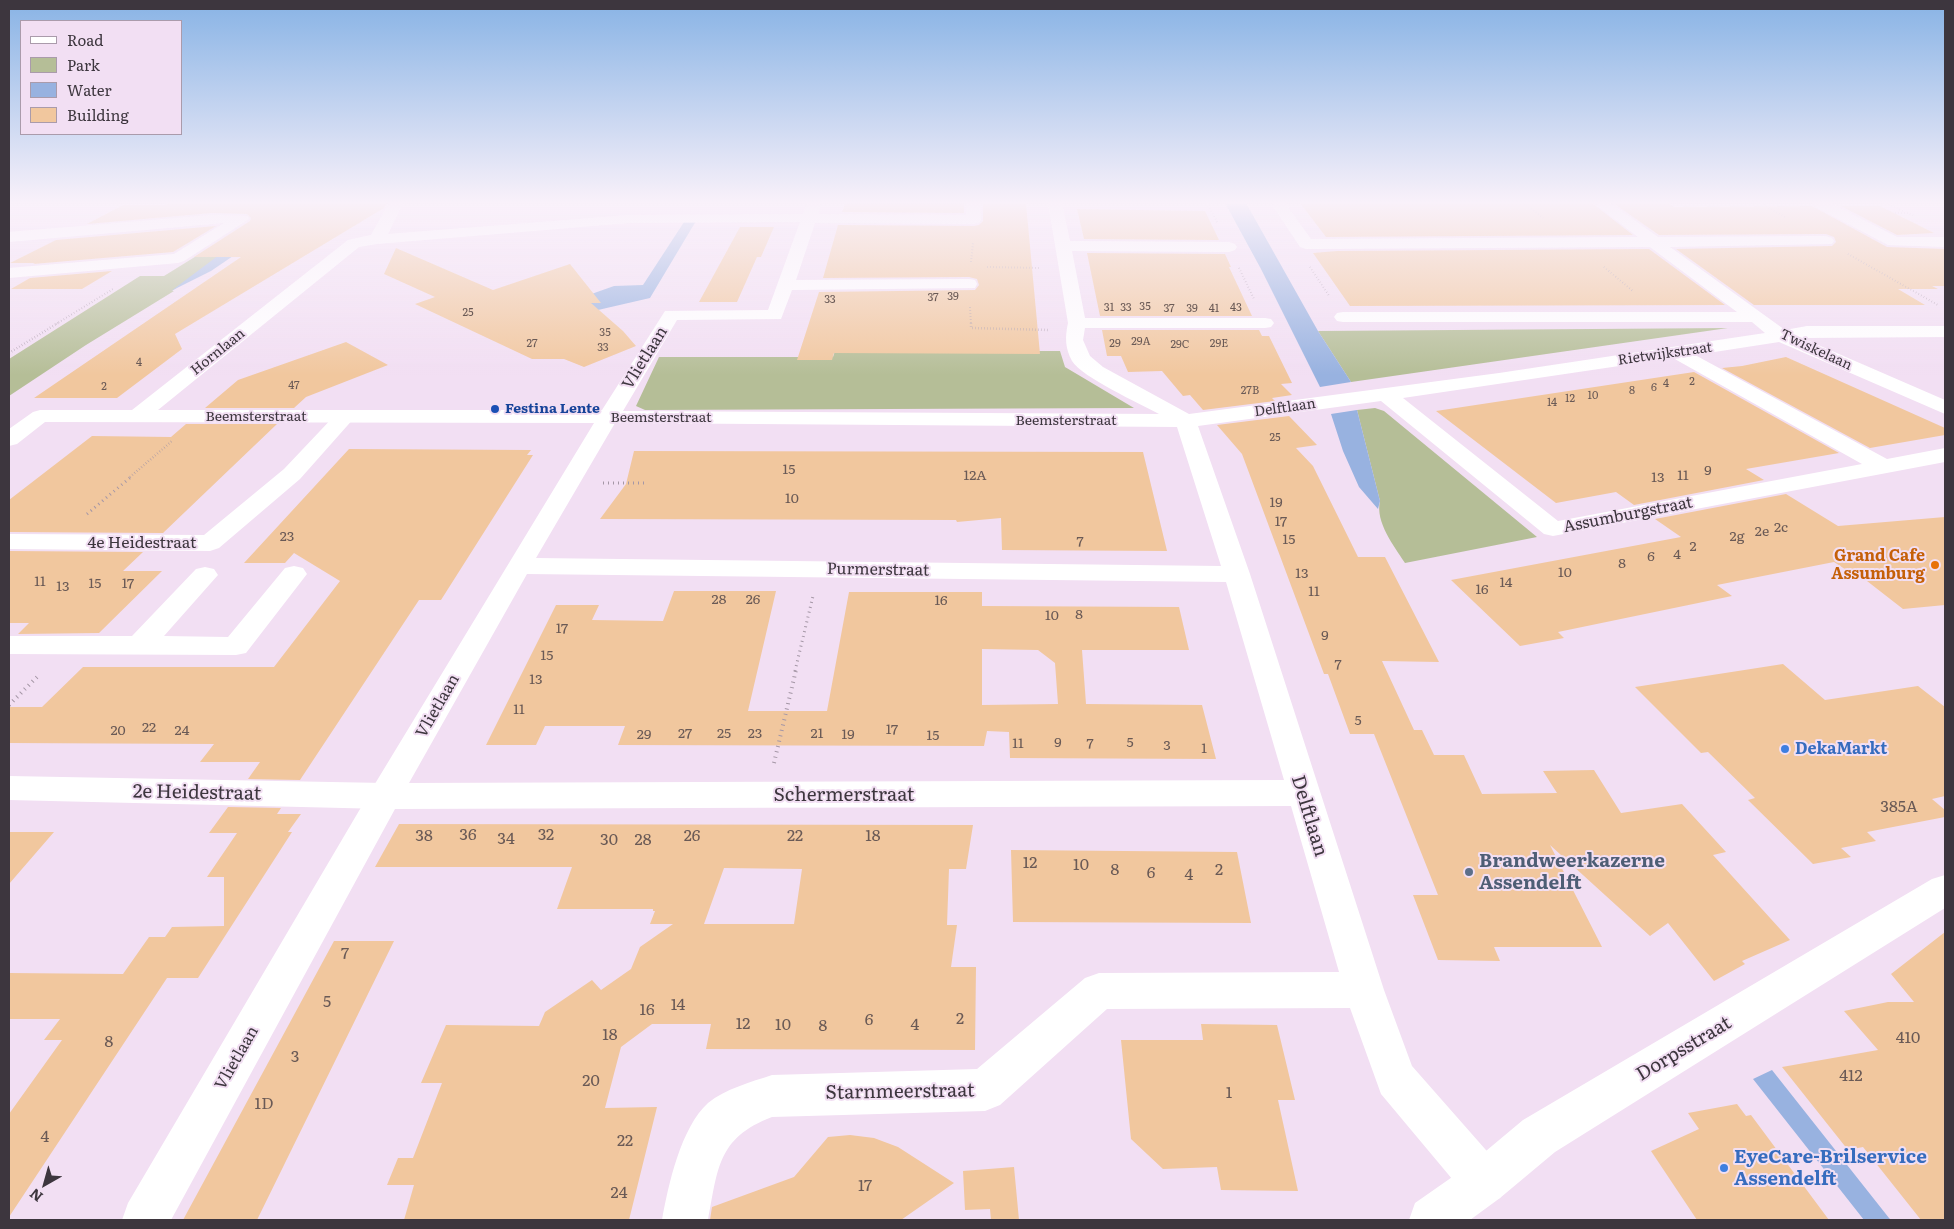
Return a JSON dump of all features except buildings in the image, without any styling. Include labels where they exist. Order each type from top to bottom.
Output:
[{"type":"street","points":[[9,273],[147,260]]},
{"type":"street","name":"Hornlaan","points":[[137,416],[332,260]]},
{"type":"street","name":"Vlietlaan","points":[[145,1220],[385,796],[607,418],[672,315],[776,315],[795,260]]},
{"type":"street","points":[[1064,260],[1077,326],[1074,340],[1081,359],[1096,371],[1186,422]]},
{"type":"street","name":"Twiskelaan","points":[[1679,260],[1783,337],[1945,408]]},
{"type":"street","points":[[787,284],[969,284]]},
{"type":"street","name":"Rietwijkstraat","points":[[1342,317],[1756,317]]},
{"type":"street","points":[[1077,326],[1265,324]]},
{"type":"street","name":"Rietwijkstraat","points":[[1385,394],[1807,332],[1945,331]]},
{"type":"street","points":[[1676,352],[1885,467]]},
{"type":"street","name":"Delftlaan","points":[[1385,394],[1186,422],[1237,574],[1302,793],[1364,990],[1396,1079],[1484,1182]]},
{"type":"street","name":"Assumburgstraat","points":[[1385,394],[1553,529],[1945,455]]},
{"type":"street","points":[[9,439],[40,416]]},
{"type":"street","points":[[9,417],[137,416]]},
{"type":"street","name":"Beemsterstraat","points":[[137,416],[1186,422]]},
{"type":"street","name":"4e Heidestraat","points":[[9,542],[210,543],[292,474],[344,417]]},
{"type":"street","name":"Purmerstraat","points":[[520,566],[1237,574]]},
{"type":"street","points":[[9,645],[236,646],[294,574]]},
{"type":"street","points":[[139,646],[205,575]]},
{"type":"street","name":"2e Heidestraat","points":[[9,788],[385,796]]},
{"type":"street","name":"Schermerstraat","points":[[385,796],[1302,793]]},
{"type":"street","name":"Dorpsstraat","points":[[1432,1220],[1484,1182],[1539,1136],[1945,890]]},
{"type":"street","name":"Starnmeerstraat","points":[[685,1220],[693,1178],[706,1142],[722,1120],[743,1107],[772,1096],[985,1090],[1099,991],[1364,990]]},
{"type":"path","points":[[9,353],[160,260]]},
{"type":"path","points":[[1306,260],[1342,317]]},
{"type":"path","points":[[1859,260],[1945,310]]},
{"type":"path","points":[[1066,269],[971,267],[969,284],[971,328],[1077,326]]},
{"type":"path","points":[[54,542],[200,416]]},
{"type":"path","points":[[569,483],[645,483]]},
{"type":"path","points":[[766,795],[819,570]]},
{"type":"green space","points":[[189,260],[215,260],[172,291],[174,291],[86,345],[9,396],[9,359],[140,276],[164,276]]},
{"type":"green space","points":[[1728,328],[1351,382],[1318,331]]},
{"type":"green space","points":[[835,351],[1060,351],[1065,367],[1134,408],[645,410],[636,406],[659,357],[833,357]]},
{"type":"green space","points":[[1375,408],[1384,411],[1537,537],[1405,563],[1386,534],[1380,517],[1380,501],[1357,410]]},
{"type":"water","points":[[212,260],[227,260],[211,271],[171,291]]},
{"type":"water","points":[[659,260],[672,260],[650,298],[559,319],[552,308],[614,286],[643,285]]},
{"type":"water","points":[[1256,260],[1278,260],[1318,331],[1351,382],[1320,387]]},
{"type":"water","points":[[1357,410],[1380,501],[1378,509],[1359,487],[1343,451],[1331,414]]},
{"type":"water","points":[[1772,1070],[1891,1220],[1864,1220],[1753,1079]]},
{"type":"place","name":"Festina Lente","points":[[495,409]]},
{"type":"place","name":"Grand Cafe Assumburg","points":[[1935,565]]},
{"type":"place","name":"DekaMarkt","points":[[1785,749]]},
{"type":"place","name":"Brandweerkazerne Assendelft","points":[[1469,872]]},
{"type":"place","name":"EyeCare-Brilservice Assendelft","points":[[1724,1168]]}]
